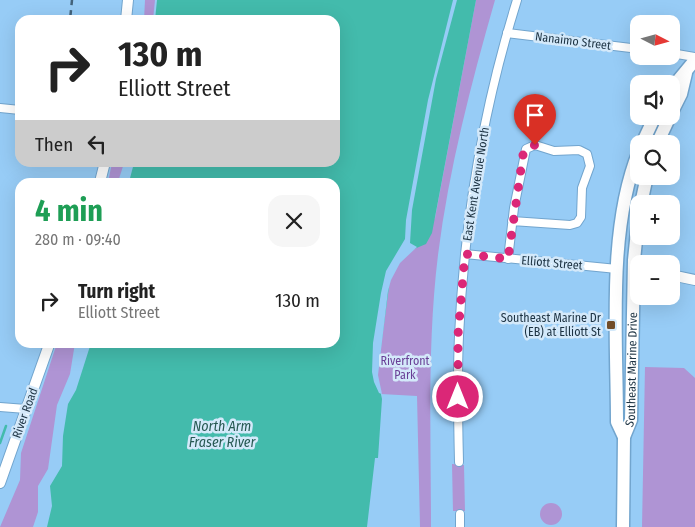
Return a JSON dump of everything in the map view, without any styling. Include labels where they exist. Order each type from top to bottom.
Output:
[{"type":"main road","points":[[680,79],[695,58]]},
{"type":"main road","points":[[680,96],[686,73]]},
{"type":"main road","name":"Southeast Marine Drive","points":[[624,436],[617,422],[617,269],[624,203],[630,182]]},
{"type":"main road","name":"Southeast Marine Drive","points":[[623,527],[624,436],[631,420],[635,305]]},
{"type":"street","points":[[126,15],[128,0]]},
{"type":"street","name":"East Kent Avenue North","points":[[459,462],[458,356],[465,254],[490,98],[517,0]]},
{"type":"street","name":"Nanaimo Street","points":[[507,33],[630,48]]},
{"type":"street","points":[[680,55],[695,58]]},
{"type":"street","points":[[0,108],[15,110]]},
{"type":"street","points":[[508,259],[512,221],[521,180],[523,155],[528,147],[538,146],[554,151],[579,150],[587,154],[590,166],[582,188],[581,217],[576,223],[570,225],[512,221]]},
{"type":"street","name":"Elliott Street","points":[[465,254],[630,270]]},
{"type":"street","points":[[680,277],[695,280]]},
{"type":"street","name":"River Road","points":[[0,483],[48,348]]},
{"type":"street","points":[[0,407],[26,409]]},
{"type":"street","points":[[460,514],[460,527]]},
{"type":"green space","points":[[145,0],[155,0],[154,15],[144,15]]},
{"type":"green space","name":"Riverfront Park","points":[[476,0],[495,0],[462,126],[448,190],[438,255],[431,357],[431,527],[420,527],[417,396],[381,394],[377,376],[391,272],[435,218]]},
{"type":"green space","points":[[111,167],[123,167],[119,178],[109,178]]},
{"type":"green space","points":[[55,348],[74,348],[70,374],[57,405],[48,469],[38,486],[38,512],[33,527],[0,527],[20,480],[21,453]]},
{"type":"green space","points":[[645,367],[684,368],[695,378],[695,527],[642,527]]},
{"type":"green space","points":[[452,464],[464,465],[465,511],[453,511]]},
{"type":"green space","points":[[551,503],[559,506],[562,514],[559,522],[551,525],[543,522],[540,514],[543,506]]},
{"type":"water","name":"North Arm Fraser River","points":[[157,0],[476,0],[432,233],[426,244],[407,252],[391,272],[377,376],[382,399],[378,458],[375,458],[367,527],[47,527],[52,506],[50,486],[62,466],[63,436],[68,404],[76,390],[89,348],[340,348],[340,178],[130,178],[133,167],[340,167],[340,15],[156,15]]},
{"type":"pier","points":[[453,0],[457,0],[436,79],[412,210],[410,243],[417,247],[400,263],[391,280],[388,291],[378,375],[382,394],[379,393],[374,382],[372,372],[373,343],[381,293],[386,271],[405,239],[406,220],[428,100]]},
{"type":"waterway","points":[[0,443],[6,426]]},
{"type":"railway","points":[[70,15],[72,0]]},
{"type":"place","name":"Southeast Marine Dr (EB) at Elliott St","points":[[611,325]]},
{"type":"route","points":[[458,397],[458,335],[465,254],[508,259],[514,208],[521,180],[523,155],[528,147],[535,145]]}]
